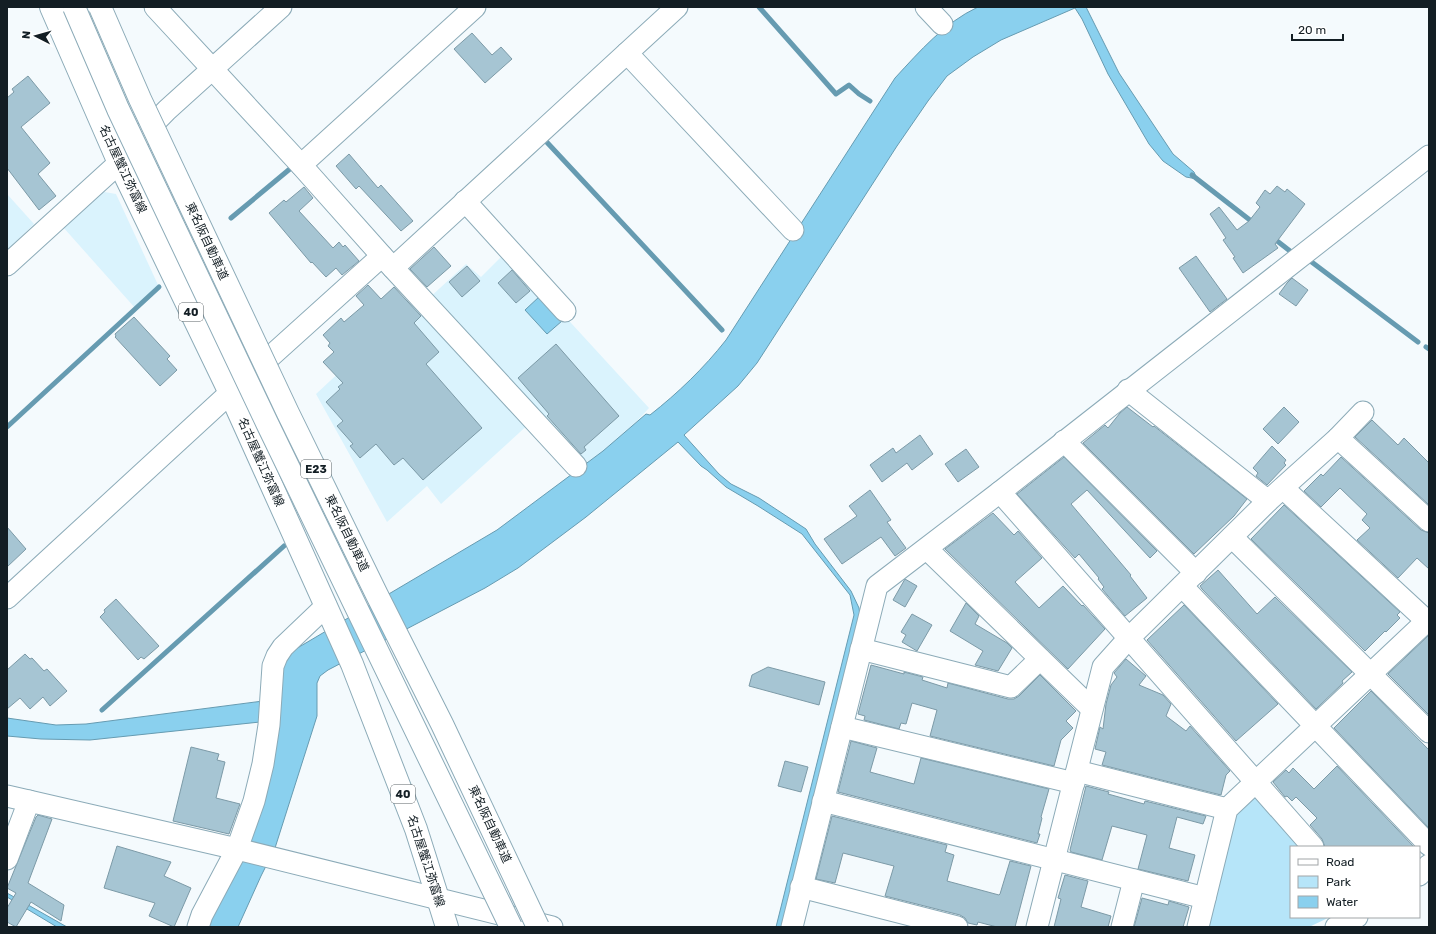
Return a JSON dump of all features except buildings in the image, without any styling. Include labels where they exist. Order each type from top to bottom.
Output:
[{"type":"main road","name":"名古屋蟹江弥富線","points":[[51,7],[118,162],[230,393],[352,664],[416,829],[447,927]]},
{"type":"main road","name":"東名阪自動車道","points":[[74,7],[118,109],[267,423],[511,927]]},
{"type":"main road","name":"東名阪自動車道","points":[[100,7],[140,99],[288,413],[442,724],[538,927]]},
{"type":"main road","points":[[419,736],[439,804],[496,927]]},
{"type":"street","points":[[155,7],[301,165],[387,262],[576,466]]},
{"type":"street","points":[[7,265],[118,162],[167,110],[280,7]]},
{"type":"street","points":[[301,165],[475,7]]},
{"type":"street","points":[[7,598],[230,393],[387,262],[465,201],[677,7]]},
{"type":"street","points":[[926,7],[942,24]]},
{"type":"street","points":[[627,53],[793,230]]},
{"type":"street","points":[[792,927],[877,586],[927,549],[1128,390],[1429,156]]},
{"type":"street","points":[[465,201],[565,311]]},
{"type":"street","points":[[1128,390],[1276,495],[1428,621],[1227,809],[1198,927]]},
{"type":"street","points":[[1037,927],[1103,667],[1129,638],[1232,537],[1338,438],[1363,412]]},
{"type":"street","points":[[1338,438],[1429,521]]},
{"type":"street","points":[[1064,441],[1189,580],[1316,726],[1429,845]]},
{"type":"street","points":[[1000,492],[1312,846]]},
{"type":"street","points":[[1232,537],[1429,732]]},
{"type":"street","points":[[927,549],[1092,709]]},
{"type":"street","points":[[198,927],[202,915],[237,849],[254,801],[263,764],[269,722],[273,666],[277,656],[283,647],[328,612]]},
{"type":"street","points":[[861,649],[1011,687],[1040,659]]},
{"type":"street","points":[[842,727],[1227,809]]},
{"type":"street","points":[[7,796],[237,849],[552,927]]},
{"type":"street","points":[[7,859],[29,801]]},
{"type":"street","points":[[823,801],[1205,898]]},
{"type":"street","points":[[1420,874],[1429,865]]},
{"type":"street","points":[[1122,927],[1134,880]]},
{"type":"street","points":[[801,887],[957,927]]},
{"type":"street","points":[[1336,927],[1355,918]]},
{"type":"shaded area","points":[[99,191],[116,194],[159,287],[136,309],[63,227]]},
{"type":"shaded area","points":[[7,194],[34,224],[7,250]]},
{"type":"shaded area","points":[[506,252],[649,408],[637,421],[603,451],[582,466],[427,300],[466,264],[481,277]]},
{"type":"shaded area","points":[[418,299],[531,422],[441,504],[427,486],[387,522],[316,394]]},
{"type":"green space","points":[[1252,798],[1258,799],[1300,846],[1290,846],[1290,918],[1328,918],[1309,927],[1207,927],[1234,816]]},
{"type":"water","points":[[978,7],[1086,7],[1119,73],[1173,154],[1194,172],[1197,179],[1186,177],[1163,161],[1149,144],[1108,74],[1082,19],[1075,8],[1001,40],[973,57],[947,76],[897,146],[757,363],[738,386],[684,435],[719,474],[731,484],[759,498],[806,529],[815,544],[851,591],[859,608],[860,616],[782,927],[776,927],[854,615],[850,595],[802,534],[726,487],[701,466],[678,442],[586,517],[518,568],[485,588],[328,670],[320,676],[317,683],[317,716],[275,848],[238,927],[206,927],[243,855],[260,722],[90,740],[41,739],[7,736],[7,718],[56,725],[86,724],[263,701],[284,662],[294,650],[497,530],[603,451],[646,414],[650,415],[671,398],[718,350],[726,340],[895,78],[943,29]]},
{"type":"water","points":[[540,296],[562,321],[547,334],[525,310]]},
{"type":"water","points":[[7,893],[67,927],[57,927],[7,897]]},
{"type":"waterway","points":[[759,7],[836,94],[849,85],[870,101]]},
{"type":"waterway","points":[[542,137],[722,330]]},
{"type":"waterway","points":[[231,218],[291,168]]},
{"type":"waterway","points":[[1192,175],[1255,224]]},
{"type":"waterway","points":[[1272,237],[1290,251]]},
{"type":"waterway","points":[[1309,260],[1418,342]]},
{"type":"waterway","points":[[7,427],[159,287]]},
{"type":"waterway","points":[[102,710],[284,546]]}]
